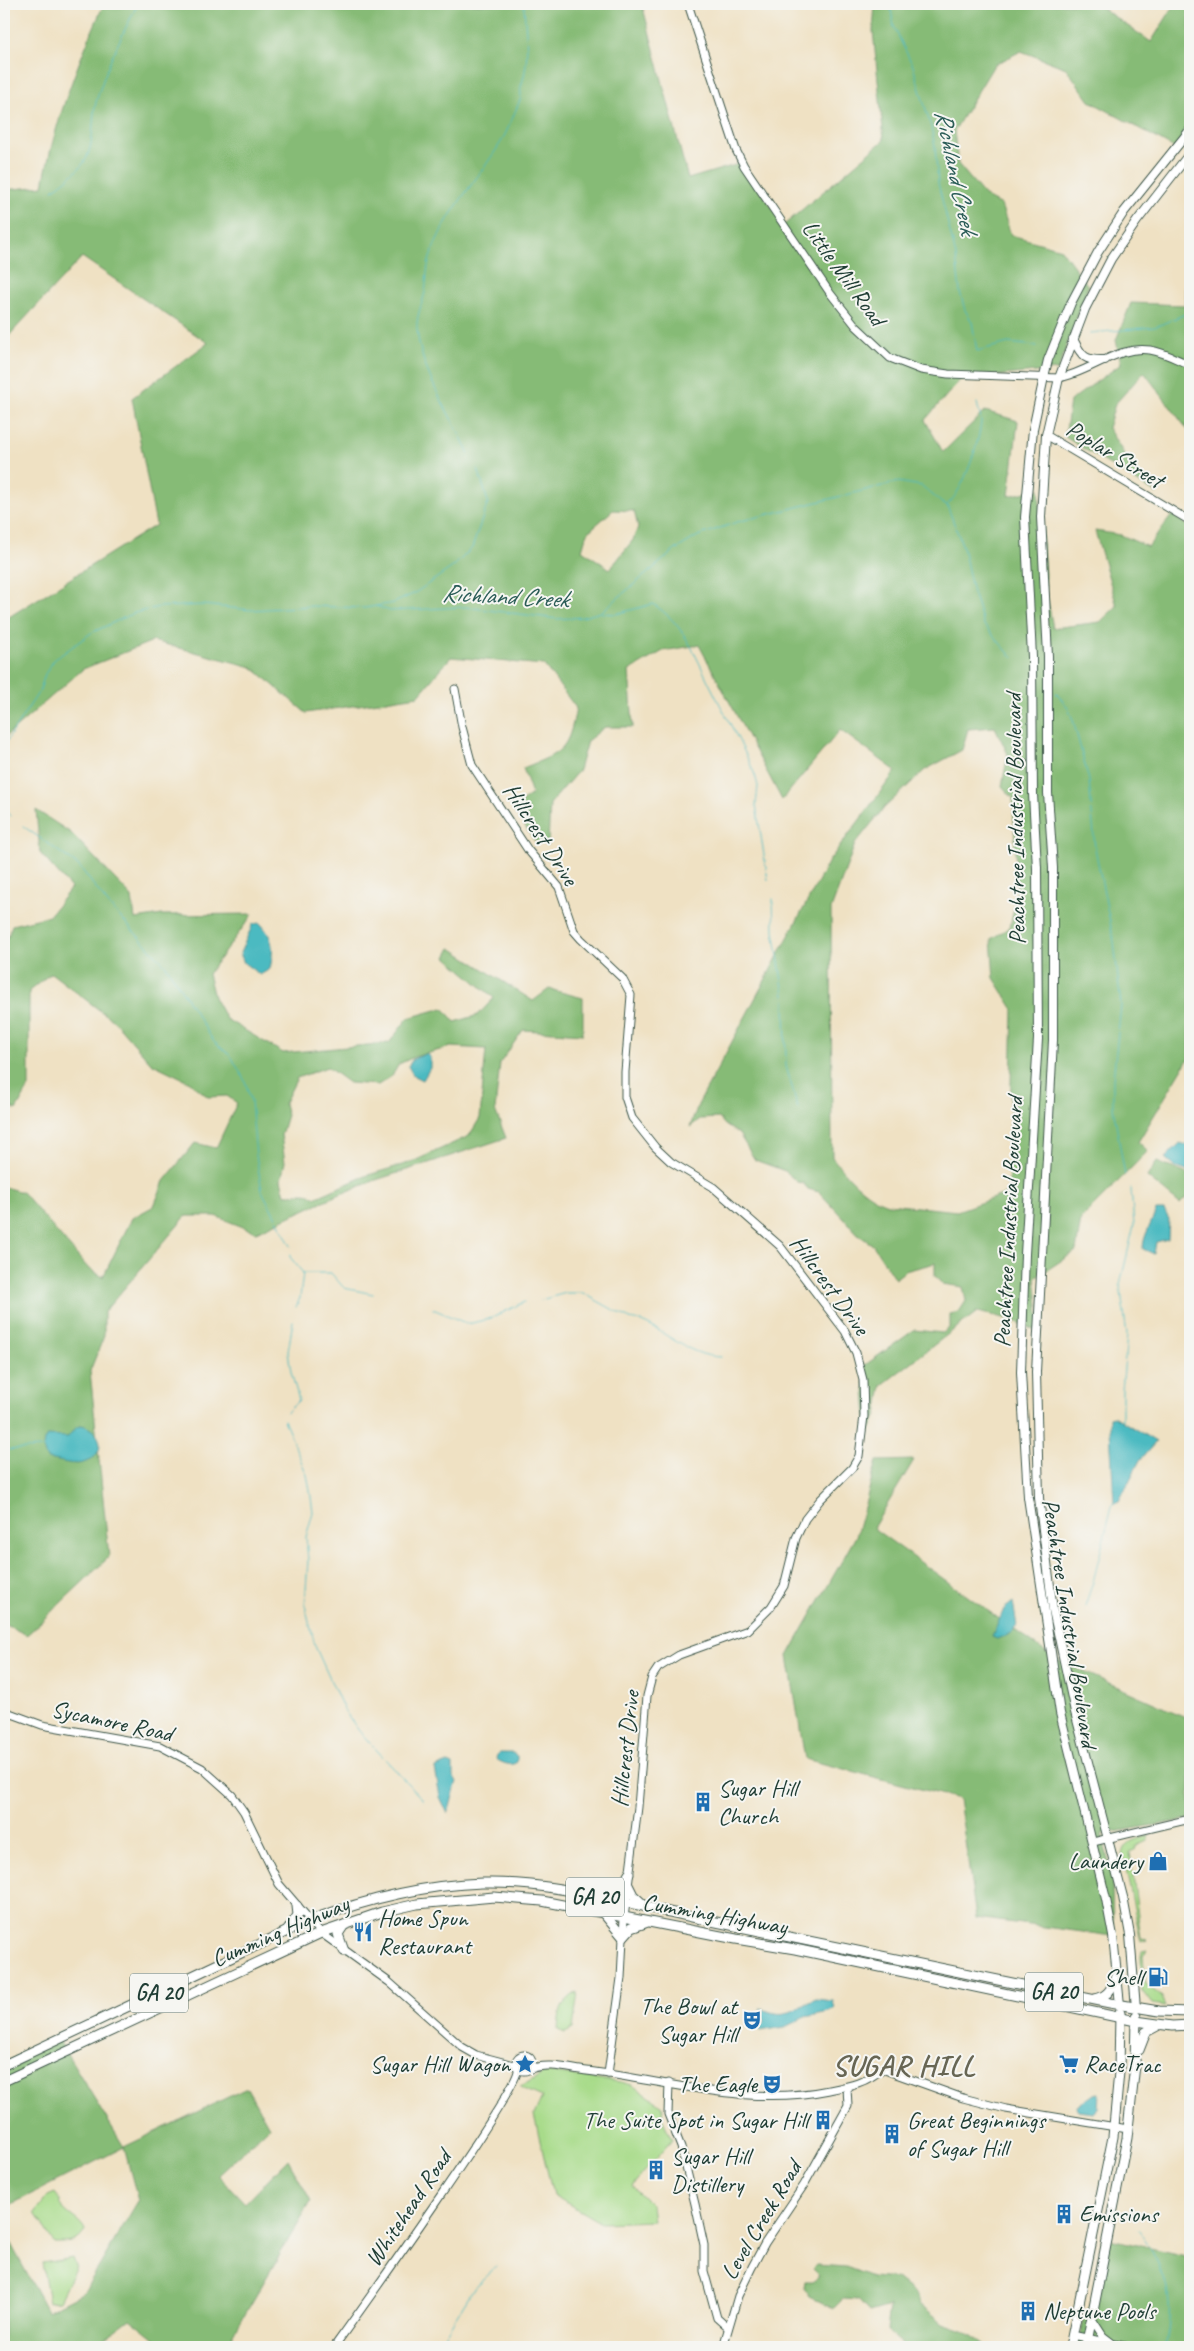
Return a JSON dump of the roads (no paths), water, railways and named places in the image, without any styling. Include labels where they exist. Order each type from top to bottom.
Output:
[{"type":"highway","points":[[602,1899],[618,1893],[629,1874]]},
{"type":"highway","name":"Cumming Highway","points":[[4,2065],[311,1920],[380,1896],[410,1890],[462,1885],[523,1886],[602,1899],[800,1937],[1093,2000]]},
{"type":"highway","points":[[628,1885],[633,1895],[650,1908]]},
{"type":"highway","name":"Cumming Highway","points":[[4,2081],[321,1932],[382,1912],[417,1904],[494,1897],[542,1900],[624,1918],[794,1949],[1121,2018]]},
{"type":"highway","points":[[287,1932],[298,1915],[297,1906]]},
{"type":"highway","points":[[604,1914],[623,1937],[631,1928],[647,1922]]},
{"type":"highway","points":[[344,1924],[338,1934],[344,1951]]},
{"type":"highway","points":[[1093,2000],[1102,1998],[1113,1988],[1117,1970]]},
{"type":"highway","name":"GA 20","points":[[1093,2000],[1136,2008],[1190,2012]]},
{"type":"highway","name":"Peachtree Industrial Boulevard","points":[[1070,2347],[1114,2127],[1121,2018],[1120,2005]]},
{"type":"highway","name":"Peachtree Industrial Boulevard","points":[[1087,2343],[1128,2129],[1136,2065],[1136,2008]]},
{"type":"highway","name":"GA 20","points":[[1121,2018],[1160,2024],[1190,2025]]},
{"type":"highway","points":[[1136,2065],[1146,2032],[1160,2024]]},
{"type":"main road","name":"Peachtree Industrial Boulevard","points":[[1120,2005],[1117,1970],[1106,1899],[1060,1713],[1028,1497],[1022,1409],[1021,1372],[1025,1254],[1038,1039],[1037,868],[1033,794],[1033,687],[1025,517],[1033,429],[1044,377],[1048,360],[1071,303],[1098,252],[1124,212],[1190,130]]},
{"type":"main road","name":"Peachtree Industrial Boulevard","points":[[1136,2008],[1130,1935],[1108,1839],[1075,1712],[1053,1610],[1039,1498],[1036,1372],[1053,1040],[1053,868],[1048,793],[1048,687],[1041,517],[1042,475],[1046,436],[1059,378],[1086,309],[1111,259],[1190,153]]},
{"type":"main road","points":[[1073,339],[1080,354],[1090,361],[1105,360]]},
{"type":"main road","points":[[1033,687],[1048,687]]},
{"type":"street","name":"Little Mill Road","points":[[688,4],[736,150],[744,166],[830,293],[862,332],[890,358],[921,370],[973,376],[1059,378],[1077,375],[1105,360],[1130,350],[1150,350],[1190,365]]},
{"type":"street","name":"Poplar Street","points":[[1046,436],[1190,521]]},
{"type":"street","name":"Hillcrest Drive","points":[[455,689],[472,765],[528,850],[558,887],[571,924],[580,939],[622,978],[631,995],[624,1072],[625,1097],[632,1118],[655,1147],[672,1162],[713,1187],[780,1246],[844,1331],[856,1353],[863,1380],[864,1416],[859,1456],[852,1468],[820,1500],[806,1519],[796,1538],[789,1573],[784,1586],[771,1607],[748,1630],[679,1655],[658,1668],[652,1678],[647,1696],[638,1807],[624,1918],[621,1978],[608,2074]]},
{"type":"street","name":"Sycamore Road","points":[[4,1711],[42,1725],[160,1746],[202,1768],[232,1795],[251,1827],[279,1884],[321,1932],[344,1951],[389,1982],[462,2047],[476,2055],[501,2061],[517,2068]]},
{"type":"street","points":[[1092,1842],[1190,1819]]},
{"type":"street","points":[[501,2061],[524,2055],[547,2066],[669,2083],[727,2094],[775,2098],[847,2087],[865,2081],[882,2070],[970,2100],[1006,2109],[1128,2129]]},
{"type":"street","points":[[519,2057],[517,2068],[528,2070],[547,2066]]},
{"type":"street","points":[[528,2070],[533,2064],[531,2059]]},
{"type":"street","name":"Whitehead Road","points":[[334,2347],[398,2258],[511,2087],[518,2074],[517,2068]]},
{"type":"street","name":"Whitehead Road","points":[[511,2087],[528,2070]]},
{"type":"street","points":[[669,2083],[668,2114],[681,2147],[693,2194],[704,2245],[704,2271],[714,2307],[725,2326]]},
{"type":"street","name":"Level Creek Road","points":[[723,2347],[725,2326],[752,2267],[765,2243],[804,2185],[848,2106],[847,2087]]},
{"type":"street","points":[[1092,2319],[1103,2336],[1114,2344]]},
{"type":"street","points":[[1072,2335],[1087,2343],[1114,2344],[1129,2347]]},
{"type":"water","points":[[260,923],[265,928],[272,944],[272,955],[270,969],[260,975],[244,963],[240,953],[253,924]]},
{"type":"water","points":[[426,1054],[430,1057],[430,1068],[423,1080],[413,1075],[408,1066],[413,1059]]},
{"type":"water","points":[[1180,1143],[1190,1146],[1190,1172],[1175,1167],[1165,1158]]},
{"type":"water","points":[[1156,1210],[1164,1210],[1169,1219],[1168,1239],[1156,1242],[1154,1254],[1143,1249],[1143,1244]]},
{"type":"water","points":[[1114,1416],[1156,1442],[1140,1460],[1119,1501],[1114,1503],[1110,1417]]},
{"type":"water","points":[[82,1425],[94,1432],[100,1442],[100,1447],[93,1458],[77,1464],[47,1459],[43,1447],[47,1436],[68,1437],[75,1428]]},
{"type":"water","points":[[1013,1602],[1017,1626],[1011,1633],[997,1639],[992,1637],[1004,1609]]},
{"type":"water","points":[[500,1753],[513,1753],[517,1756],[517,1762],[507,1764],[501,1762],[496,1759]]},
{"type":"water","points":[[448,1763],[453,1765],[453,1777],[457,1781],[448,1814],[440,1797],[435,1768]]},
{"type":"water","points":[[816,1999],[833,2001],[835,2009],[805,2017],[785,2027],[760,2031],[758,2029],[765,2021],[760,2012],[761,2008],[770,2012],[784,2013]]},
{"type":"water","points":[[1099,2093],[1098,2108],[1093,2113],[1078,2111],[1077,2106],[1094,2094]]},
{"type":"waterway","points":[[53,190],[75,172],[86,159],[91,145],[96,102],[104,76],[138,4]]},
{"type":"waterway","points":[[469,454],[430,378],[420,346],[417,320],[425,292],[429,262],[443,227],[501,142],[521,98],[527,55],[524,4]]},
{"type":"waterway","name":"Richland Creek","points":[[890,4],[894,27],[913,66],[931,127],[938,183],[956,256],[960,292],[965,310],[972,322],[977,351],[1008,343],[1037,346]]},
{"type":"waterway","points":[[1090,333],[1155,327],[1190,312]]},
{"type":"waterway","name":"Richland Creek","points":[[948,504],[960,488],[974,453],[981,422],[977,403]]},
{"type":"waterway","name":"Richland Creek","points":[[4,745],[40,690],[45,674],[54,660],[91,633],[134,613],[159,607],[203,605],[251,610],[312,606],[365,608],[394,603],[415,593],[454,566],[472,548],[488,502],[478,469]]},
{"type":"waterway","name":"Richland Creek","points":[[376,606],[390,611],[465,607],[558,619],[583,617],[601,612],[675,550],[698,536],[737,522],[898,482],[922,486],[943,504],[947,505]]},
{"type":"waterway","points":[[947,505],[963,547],[973,593],[984,625],[1013,658]]},
{"type":"waterway","points":[[602,613],[616,614],[653,604],[673,621],[687,640],[755,775],[758,786],[756,805],[768,880]]},
{"type":"waterway","points":[[1056,693],[1067,706],[1073,720],[1089,780],[1095,848],[1114,942],[1121,1005],[1113,1080],[1113,1107],[1125,1175]]},
{"type":"waterway","points":[[4,809],[10,816]]},
{"type":"waterway","points":[[23,826],[79,866],[108,904],[167,967],[214,1042],[231,1056],[245,1081],[251,1101],[256,1155],[262,1191],[291,1246]]},
{"type":"waterway","points":[[773,899],[774,930],[785,1001],[786,1066],[798,1108]]},
{"type":"waterway","points":[[1122,1420],[1122,1391],[1127,1334],[1120,1285],[1134,1225],[1131,1189]]},
{"type":"waterway","points":[[290,1254],[290,1257],[303,1273],[300,1298],[296,1307]]},
{"type":"waterway","points":[[303,1273],[331,1273],[344,1288],[373,1294]]},
{"type":"waterway","points":[[541,1300],[566,1293],[583,1293],[696,1352],[708,1356],[721,1357]]},
{"type":"waterway","points":[[433,1309],[468,1324],[492,1318],[524,1302]]},
{"type":"waterway","points":[[287,1412],[299,1400],[291,1372],[288,1352],[293,1321]]},
{"type":"waterway","points":[[284,1420],[307,1475],[310,1490],[313,1512],[306,1537],[308,1560],[305,1605],[315,1646],[344,1710],[359,1731],[423,1800]]},
{"type":"waterway","points":[[4,1450],[43,1448]]},
{"type":"waterway","points":[[1085,1606],[1113,1502]]},
{"type":"waterway","points":[[1139,2231],[1156,2259],[1166,2286],[1169,2314],[1165,2347]]},
{"type":"waterway","points":[[437,2347],[475,2286],[497,2266]]},
{"type":"place","name":"Sugar Hill Church","points":[[703,1802]]},
{"type":"place","name":"Laundery","points":[[1158,1861]]},
{"type":"place","name":"Home Spun Restaurant","points":[[363,1932]]},
{"type":"place","name":"Shell","points":[[1158,1977]]},
{"type":"place","name":"The Bowl at Sugar Hill","points":[[752,2020]]},
{"type":"place","name":"Sugar Hill Wagon","points":[[525,2064]]},
{"type":"place","name":"RaceTrac","points":[[1069,2064]]},
{"type":"place","name":"The Eagle","points":[[772,2084]]},
{"type":"place","name":"The Suite Spot in Sugar Hill","points":[[823,2120]]},
{"type":"place","name":"Great Beginnings of Sugar Hill","points":[[892,2134]]},
{"type":"place","name":"Sugar Hill Distillery","points":[[656,2170]]},
{"type":"place","name":"Emissions","points":[[1064,2214]]},
{"type":"place","name":"Neptune Pools","points":[[1028,2311]]},
{"type":"district","name":"SUGAR HILL","points":[[904,2065]]}]
